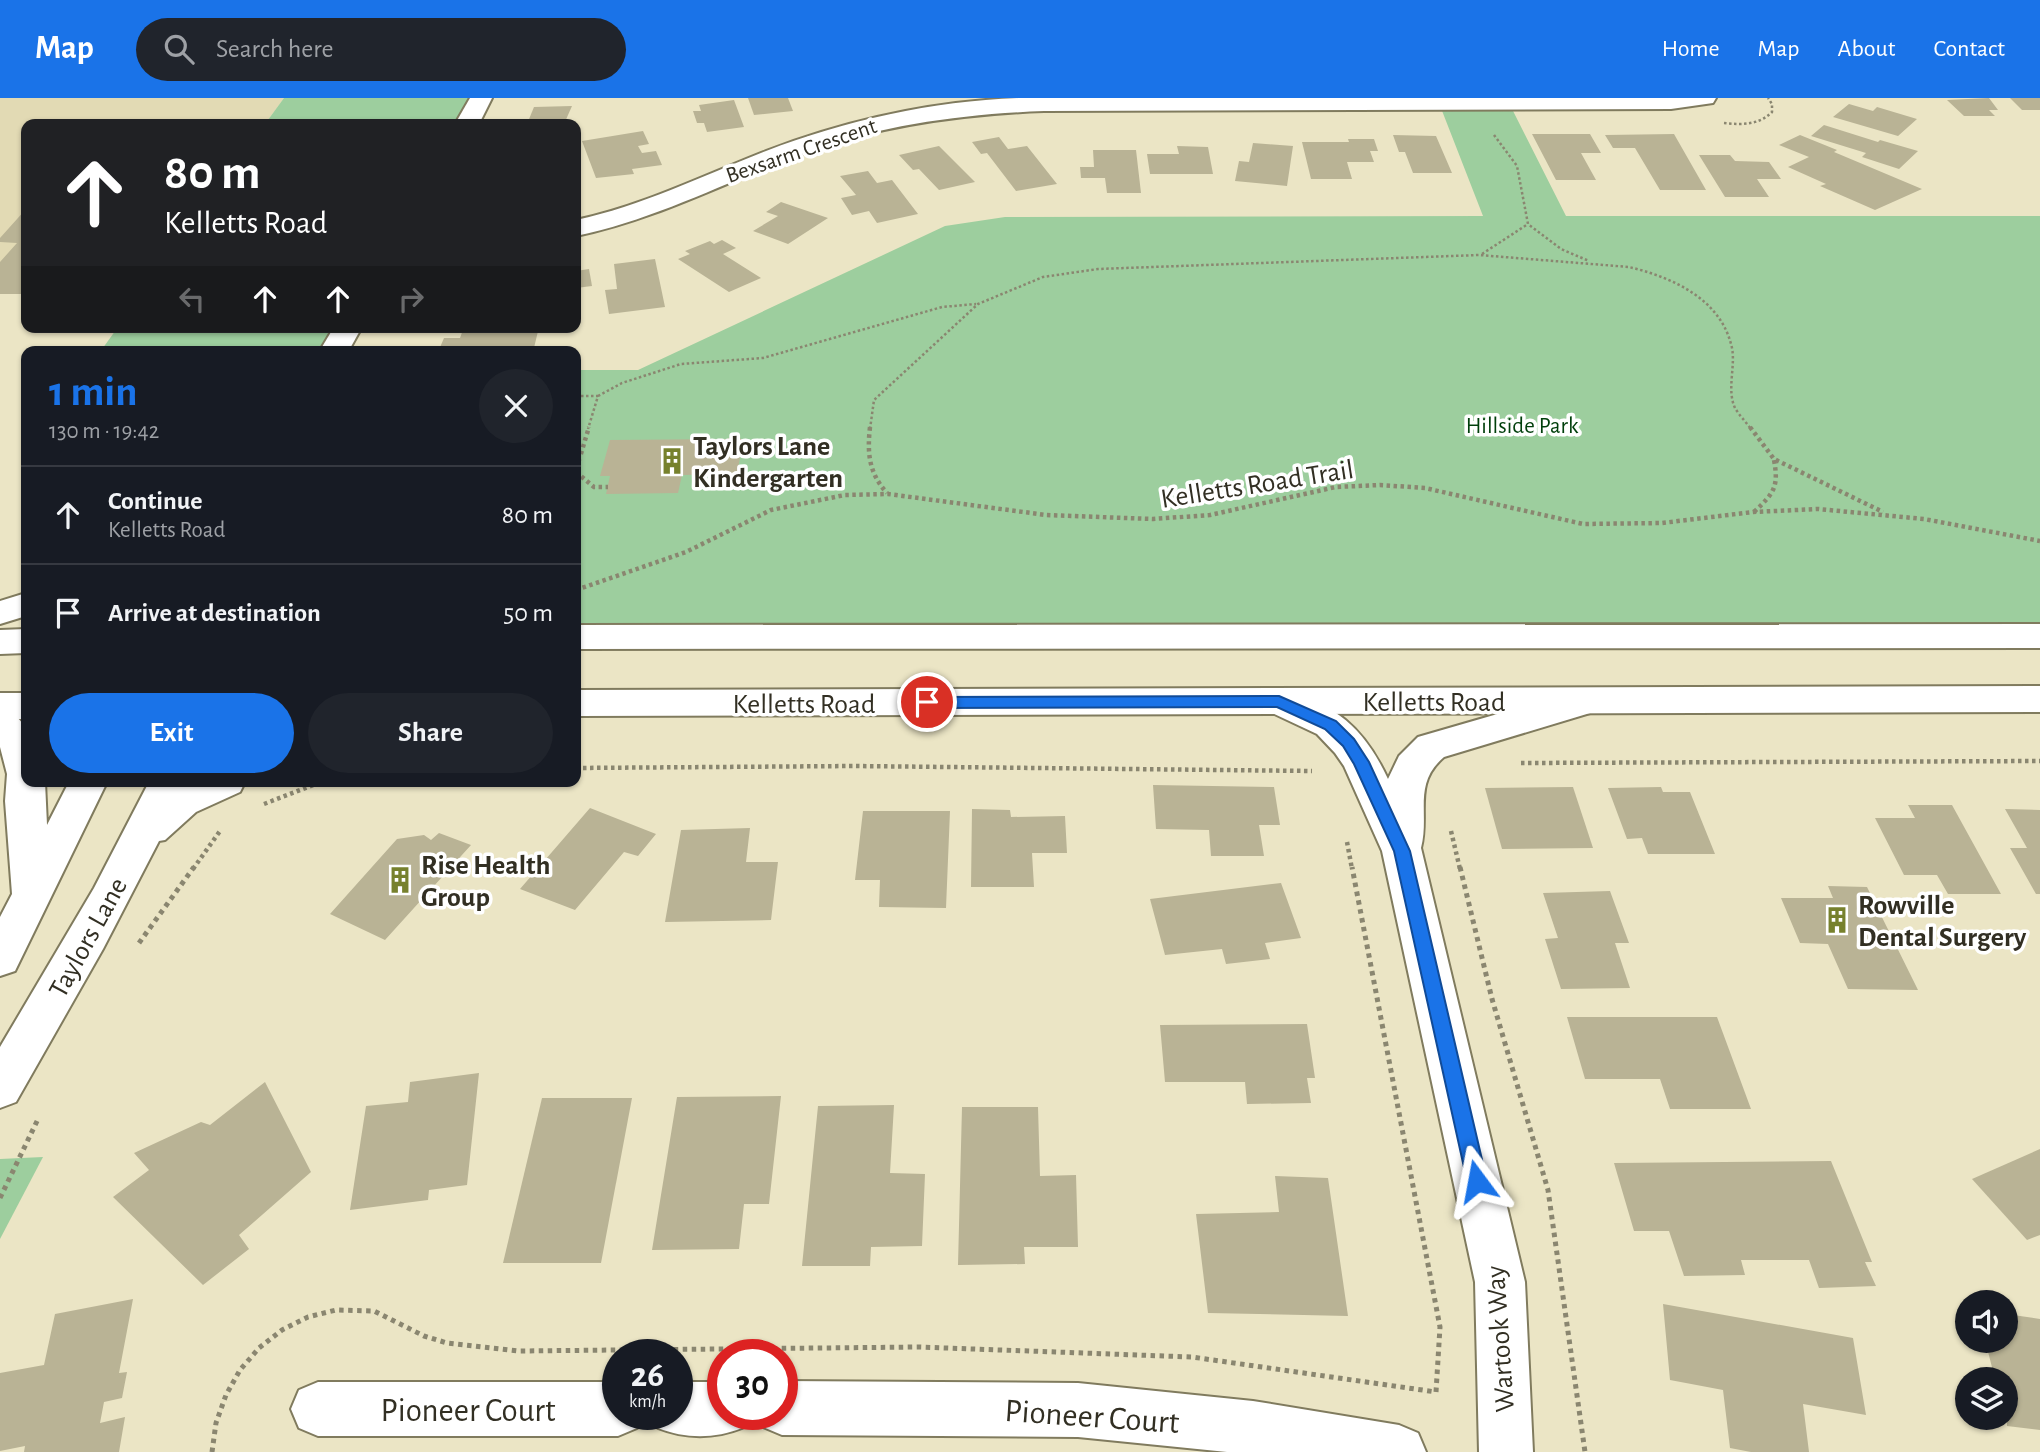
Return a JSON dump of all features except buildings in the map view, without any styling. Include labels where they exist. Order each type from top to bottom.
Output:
[{"type":"main road","points":[[470,119],[481,98]]},
{"type":"main road","name":"Bexsarm Crescent","points":[[581,227],[605,223],[643,210],[802,146],[875,123],[956,103],[1691,102],[1712,99]]},
{"type":"main road","points":[[0,613],[21,606]]},
{"type":"main road","points":[[581,637],[2040,636]]},
{"type":"main road","points":[[0,642],[21,641]]},
{"type":"main road","name":"Kelletts Road","points":[[581,703],[2040,699]]},
{"type":"main road","name":"Wartook Way","points":[[1279,701],[1330,725],[1348,743],[1361,762],[1402,851],[1500,1282],[1506,1452]]},
{"type":"main road","points":[[1402,851],[1405,784],[1418,755],[1431,747],[1587,701]]},
{"type":"main road","points":[[0,706],[21,706]]},
{"type":"main road","points":[[0,721],[6,725],[21,750]]},
{"type":"main road","points":[[26,787],[32,896]]},
{"type":"main road","points":[[0,959],[86,787]]},
{"type":"main road","name":"Taylors Lane","points":[[0,1088],[144,835],[167,787]]},
{"type":"main road","points":[[144,835],[182,802],[239,795]]},
{"type":"main road","name":"Pioneer Court","points":[[798,1408],[1078,1410],[1253,1428],[1399,1452]]},
{"type":"main road","name":"Pioneer Court","points":[[318,1409],[602,1409]]},
{"type":"path","points":[[1490,127],[1495,138],[1517,166],[1528,224],[1560,249],[1595,263]]},
{"type":"path","points":[[1479,255],[1500,245],[1528,224]]},
{"type":"path","points":[[888,494],[876,483],[869,469],[868,452],[874,400],[978,304],[1019,285],[1068,272],[1398,256],[1479,255],[1629,267],[1672,280],[1711,306],[1720,316],[1732,345],[1734,406],[1774,459],[1778,481],[1769,498],[1753,512]]},
{"type":"path","points":[[581,396],[598,396],[622,383],[681,364],[763,358],[943,307],[978,304]]},
{"type":"path","points":[[581,448],[598,396]]},
{"type":"path","points":[[1774,459],[1887,514]]},
{"type":"path","points":[[581,475],[594,487],[608,487]]},
{"type":"path","name":"Kelletts Road Trail","points":[[581,589],[686,552],[771,510],[845,495],[888,494],[1027,514],[1153,519],[1210,515],[1306,492],[1359,485],[1425,488],[1583,524],[1661,523],[1753,512],[1818,509],[1887,514],[2040,541]]},
{"type":"path","points":[[1515,763],[2040,761]]},
{"type":"path","points":[[581,768],[869,766],[1310,769],[1318,776]]},
{"type":"path","points":[[239,795],[289,787]]},
{"type":"path","points":[[1448,817],[1493,999],[1548,1190],[1585,1452]]},
{"type":"path","points":[[133,952],[162,907],[226,827]]},
{"type":"path","points":[[1346,840],[1440,1327],[1436,1392]]},
{"type":"path","points":[[0,1198],[42,1112]]},
{"type":"shaded area","points":[[0,98],[284,98],[269,119],[21,119],[21,294],[0,294]]},
{"type":"green space","points":[[284,98],[481,98],[470,119],[269,119]]},
{"type":"green space","name":"Hillside Park","points":[[1439,103],[1509,103],[1566,216],[2040,216],[2040,636],[581,637],[581,370],[638,370],[945,226],[1005,217],[1483,216]]},
{"type":"green space","points":[[114,333],[344,333],[337,346],[104,346]]},
{"type":"green space","points":[[43,1157],[0,1239],[0,1159]]},
{"type":"place","name":"Taylors Lane Kindergarten","points":[[672,461]]},
{"type":"place","name":"Rise Health Group","points":[[400,880]]},
{"type":"place","name":"Rowville Dental Surgery","points":[[1837,920]]},
{"type":"route","points":[[927,702],[1279,701],[1330,725],[1348,743],[1361,762],[1402,851],[1477,1181]]}]
